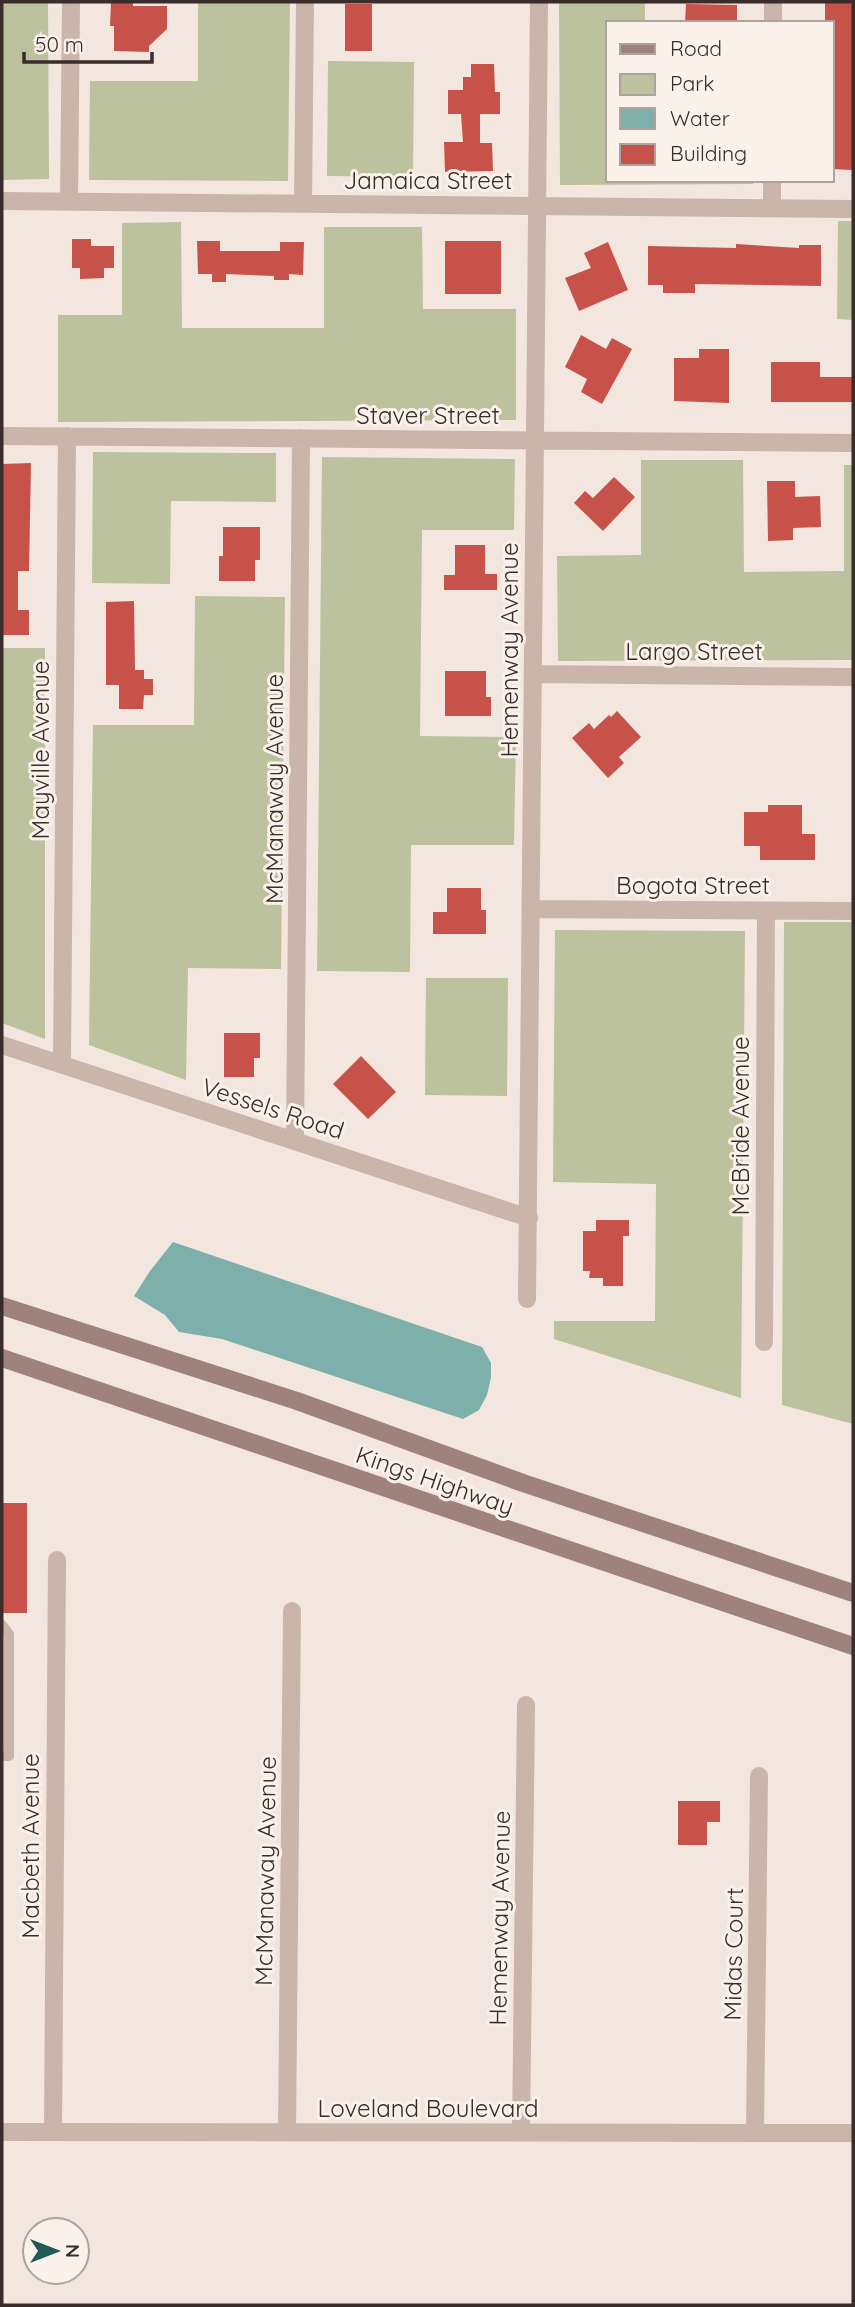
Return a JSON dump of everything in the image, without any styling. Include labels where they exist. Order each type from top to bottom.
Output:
[{"type":"main road","name":"Kings Highway","points":[[2,1306],[297,1402],[523,1483],[853,1592]]},
{"type":"main road","name":"Kings Highway","points":[[2,1358],[853,1646]]},
{"type":"street","points":[[69,202],[71,2]]},
{"type":"street","points":[[303,204],[305,2]]},
{"type":"street","name":"Hemenway Avenue","points":[[527,1299],[539,2]]},
{"type":"street","points":[[773,2],[773,21]]},
{"type":"street","points":[[772,182],[772,208]]},
{"type":"street","name":"Jamaica Street","points":[[2,201],[853,209]]},
{"type":"street","name":"Staver Street","points":[[2,436],[853,443]]},
{"type":"street","name":"Mayville Avenue","points":[[62,1064],[67,436]]},
{"type":"street","name":"McManaway Avenue","points":[[295,1141],[301,438]]},
{"type":"street","name":"Largo Street","points":[[533,674],[853,677]]},
{"type":"street","name":"Bogota Street","points":[[531,909],[853,911]]},
{"type":"street","name":"McBride Avenue","points":[[764,1342],[766,911]]},
{"type":"street","name":"Vessels Road","points":[[2,1045],[529,1218]]},
{"type":"street","name":"Macbeth Avenue","points":[[53,2132],[57,1560]]},
{"type":"street","name":"McManaway Avenue","points":[[287,2132],[292,1611]]},
{"type":"street","name":"Hemenway Avenue","points":[[521,2132],[526,1705]]},
{"type":"street","name":"Midas Court","points":[[755,2133],[759,1776]]},
{"type":"street","name":"Loveland Boulevard","points":[[2,2132],[853,2133]]},
{"type":"lane","points":[[2,1625],[9,1634],[9,1756],[2,1756]]},
{"type":"green space","points":[[2,2],[48,2],[49,179],[2,180]]},
{"type":"green space","points":[[198,2],[290,2],[288,181],[89,180],[90,81],[198,81]]},
{"type":"green space","points":[[559,2],[645,2],[645,21],[606,21],[606,182],[753,184],[560,185]]},
{"type":"green space","points":[[328,61],[414,62],[413,177],[327,176]]},
{"type":"green space","points":[[838,221],[853,221],[853,320],[837,319]]},
{"type":"green space","points":[[181,222],[182,328],[324,328],[324,227],[422,227],[423,309],[516,309],[516,420],[58,422],[58,315],[122,315],[122,223]]},
{"type":"green space","points":[[93,452],[276,453],[276,502],[171,501],[170,584],[92,583]]},
{"type":"green space","points":[[322,457],[515,459],[514,530],[422,530],[420,736],[516,737],[514,845],[411,845],[410,972],[317,971]]},
{"type":"green space","points":[[641,460],[743,460],[744,572],[844,571],[844,465],[853,465],[853,660],[558,661],[557,556],[641,555]]},
{"type":"green space","points":[[195,596],[285,597],[281,969],[188,968],[186,1080],[89,1045],[93,725],[194,725]]},
{"type":"green space","points":[[2,648],[45,648],[45,1039],[2,1023]]},
{"type":"green space","points":[[784,922],[853,922],[853,1424],[782,1405]]},
{"type":"green space","points":[[555,930],[745,931],[741,1398],[554,1339],[554,1321],[655,1321],[656,1184],[553,1182]]},
{"type":"green space","points":[[426,978],[508,978],[507,1096],[425,1095]]},
{"type":"water","points":[[173,1242],[482,1347],[491,1363],[487,1395],[479,1410],[463,1419],[222,1339],[179,1332],[165,1315],[134,1296]]},
{"type":"building","points":[[111,2],[133,2],[133,6],[167,6],[167,29],[149,46],[149,52],[114,51],[114,26],[110,26]]},
{"type":"building","points":[[825,2],[853,2],[853,170],[834,169],[834,21],[825,21]]},
{"type":"building","points":[[345,4],[372,4],[372,51],[345,51]]},
{"type":"building","points":[[686,4],[737,5],[737,21],[685,21]]},
{"type":"building","points":[[471,64],[494,64],[495,92],[500,92],[500,114],[480,114],[480,143],[492,143],[493,171],[445,172],[444,142],[463,142],[461,114],[448,114],[448,90],[463,90],[463,77],[471,77]]},
{"type":"building","points":[[72,239],[91,239],[91,246],[114,246],[114,268],[104,268],[104,278],[80,279],[80,268],[72,268]]},
{"type":"building","points":[[197,241],[220,241],[220,251],[280,251],[280,242],[304,242],[303,275],[289,274],[289,280],[274,280],[274,276],[226,274],[226,282],[212,282],[212,274],[198,274]]},
{"type":"building","points":[[445,241],[501,241],[501,294],[445,294]]},
{"type":"building","points":[[608,242],[628,290],[579,311],[565,278],[591,268],[584,253]]},
{"type":"building","points":[[736,244],[799,248],[799,245],[821,245],[821,286],[695,284],[695,293],[663,293],[663,285],[648,285],[648,246],[736,248]]},
{"type":"building","points":[[581,335],[606,349],[612,338],[632,349],[602,404],[581,392],[587,379],[565,367]]},
{"type":"building","points":[[699,349],[729,349],[729,403],[674,401],[674,358],[699,358]]},
{"type":"building","points":[[771,362],[820,362],[820,377],[853,377],[853,402],[771,402]]},
{"type":"building","points":[[31,463],[29,571],[18,571],[18,610],[29,610],[29,635],[2,635],[2,464]]},
{"type":"building","points":[[614,477],[635,497],[603,531],[574,503],[585,491],[593,498]]},
{"type":"building","points":[[767,481],[795,481],[795,497],[820,496],[821,527],[793,528],[793,540],[768,541]]},
{"type":"building","points":[[223,527],[260,527],[260,560],[255,560],[255,581],[219,581],[219,556],[223,556]]},
{"type":"building","points":[[455,545],[485,545],[485,574],[497,574],[497,590],[444,590],[444,575],[455,575]]},
{"type":"building","points":[[134,601],[135,670],[144,670],[144,679],[153,679],[153,695],[144,695],[143,709],[119,709],[119,685],[106,685],[106,602]]},
{"type":"building","points":[[445,671],[486,671],[486,697],[491,697],[491,716],[445,716]]},
{"type":"building","points":[[617,711],[641,737],[619,757],[624,763],[608,778],[572,738],[589,723],[594,729]]},
{"type":"building","points":[[768,805],[802,805],[802,834],[815,834],[815,860],[760,860],[760,846],[744,846],[744,812],[768,812]]},
{"type":"building","points":[[447,888],[481,888],[481,910],[486,910],[486,934],[433,934],[433,912],[447,912]]},
{"type":"building","points":[[224,1033],[260,1033],[260,1058],[254,1058],[254,1077],[224,1077]]},
{"type":"building","points":[[361,1056],[396,1092],[368,1119],[333,1084]]},
{"type":"building","points":[[596,1220],[629,1220],[629,1236],[623,1236],[623,1286],[603,1286],[603,1278],[589,1278],[590,1271],[583,1271],[583,1231],[596,1231]]},
{"type":"building","points":[[2,1503],[27,1503],[27,1613],[2,1613]]},
{"type":"building","points":[[678,1801],[720,1801],[720,1822],[707,1822],[707,1845],[678,1845]]}]
